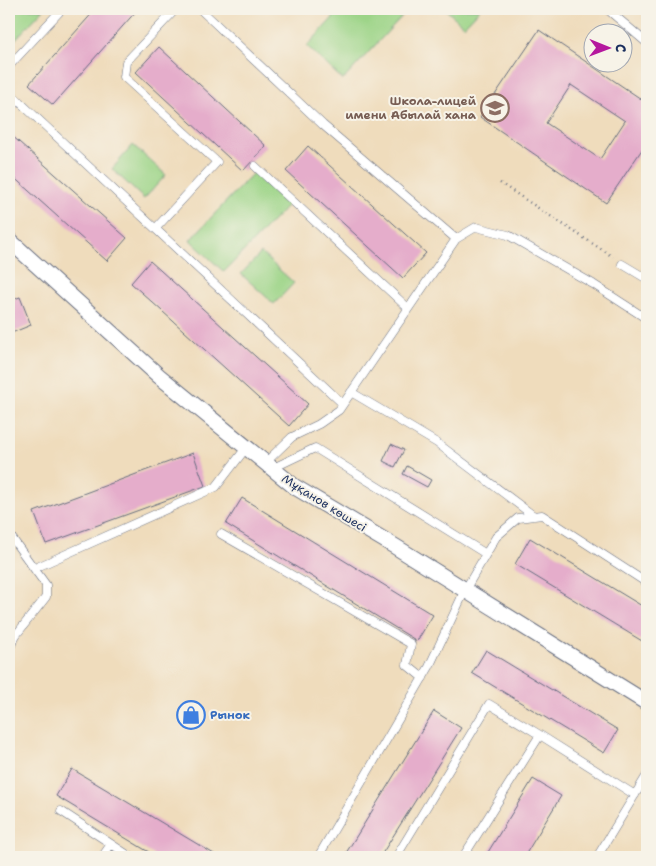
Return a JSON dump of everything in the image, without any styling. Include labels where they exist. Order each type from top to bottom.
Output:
[{"type":"street","name":"Мұқанов көшесі","points":[[9,240],[159,376],[295,487],[466,590],[647,703]]},
{"type":"lane","points":[[9,66],[62,9]]},
{"type":"lane","points":[[156,228],[217,162],[124,77],[126,62],[176,9]]},
{"type":"lane","points":[[200,9],[323,125],[456,239]]},
{"type":"lane","points":[[607,9],[647,43]]},
{"type":"lane","points":[[9,105],[12,95],[343,404]]},
{"type":"lane","points":[[254,166],[408,308]]},
{"type":"lane","points":[[268,466],[292,437],[319,424],[338,410],[456,239],[476,227],[508,235],[593,284],[647,319]]},
{"type":"lane","points":[[622,264],[647,279]]},
{"type":"lane","points":[[351,392],[437,443],[534,516]]},
{"type":"lane","points":[[35,568],[216,486],[246,448]]},
{"type":"lane","points":[[268,466],[315,448],[486,554]]},
{"type":"lane","points":[[318,857],[423,678],[466,590],[496,537],[518,518],[542,515],[647,583]]},
{"type":"lane","points":[[9,534],[46,585],[46,597],[16,635],[9,649]]},
{"type":"lane","points":[[221,534],[412,644],[407,665],[423,678]]},
{"type":"lane","points":[[396,857],[489,704],[635,795]]},
{"type":"lane","points":[[463,857],[540,735]]},
{"type":"lane","points":[[597,857],[647,775]]},
{"type":"lane","points":[[61,812],[131,857]]},
{"type":"lane","points":[[102,857],[111,844]]},
{"type":"path","points":[[500,183],[622,264]]},
{"type":"green space","points":[[9,9],[44,9],[9,46]]},
{"type":"green space","points":[[341,9],[400,9],[405,13],[343,80],[307,46]]},
{"type":"green space","points":[[445,9],[480,9],[464,26]]},
{"type":"green space","points":[[133,145],[166,175],[144,199],[112,169]]},
{"type":"green space","points":[[254,172],[288,205],[224,272],[190,240]]},
{"type":"green space","points":[[261,253],[294,283],[274,304],[241,274]]},
{"type":"building","points":[[96,9],[138,9],[53,105],[29,84]]},
{"type":"building","points":[[539,30],[584,60],[584,72],[601,72],[647,103],[647,142],[606,203],[480,117]],"holes":[[[571,85],[625,121],[600,159],[546,123]]]},
{"type":"building","points":[[159,47],[266,146],[243,171],[136,72]]},
{"type":"building","points":[[10,134],[127,238],[107,261],[9,173]]},
{"type":"building","points":[[308,146],[426,253],[403,278],[286,171]]},
{"type":"building","points":[[150,261],[308,404],[289,426],[131,283]]},
{"type":"building","points":[[20,297],[31,325],[9,334],[9,301]]},
{"type":"building","points":[[391,444],[404,450],[395,467],[383,461]]},
{"type":"building","points":[[193,453],[205,486],[46,544],[34,512]]},
{"type":"building","points":[[407,466],[431,480],[427,487],[403,474]]},
{"type":"building","points":[[242,498],[433,615],[417,641],[226,524]]},
{"type":"building","points":[[530,538],[647,609],[647,644],[515,564]]},
{"type":"building","points":[[486,650],[618,730],[604,753],[472,673]]},
{"type":"building","points":[[434,711],[461,728],[380,857],[352,857],[346,853]]},
{"type":"building","points":[[72,769],[219,857],[157,857],[56,796]]},
{"type":"building","points":[[533,779],[561,796],[524,857],[485,857]]},
{"type":"place","name":"Школа-лицей имени Абылай хана","points":[[495,108]]},
{"type":"place","name":"Рынок","points":[[191,715]]}]
